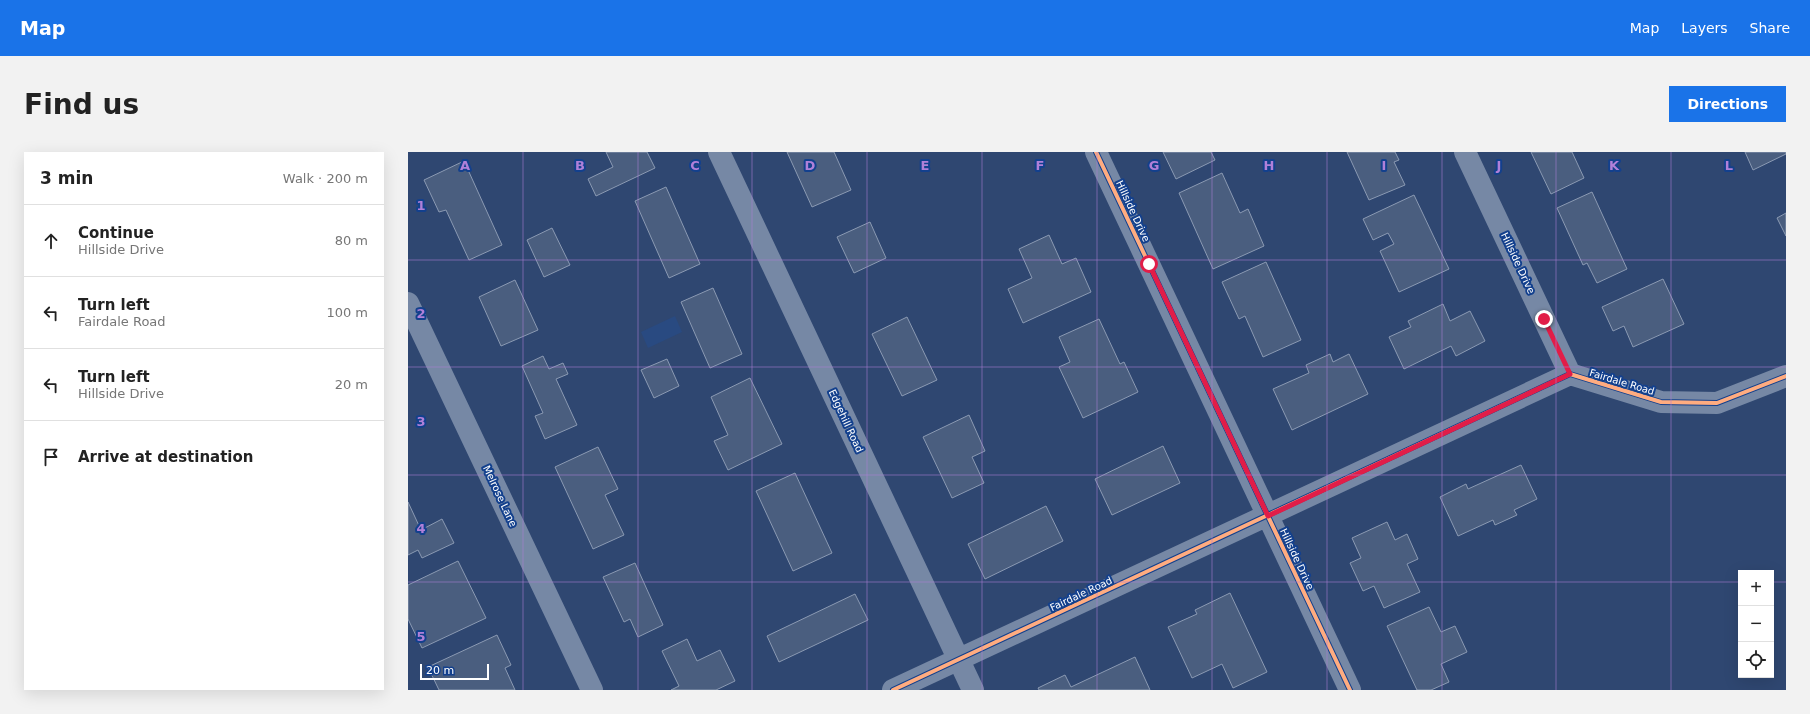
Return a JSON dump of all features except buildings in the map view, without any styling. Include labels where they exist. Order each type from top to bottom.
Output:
[{"type":"street","name":"Edgehill Road","points":[[719,152],[973,690]]},
{"type":"street","name":"Hillside Drive","points":[[1096,152],[1350,690]]},
{"type":"street","name":"Hillside Drive","points":[[1465,152],[1570,374]]},
{"type":"street","name":"Melrose Lane","points":[[408,303],[592,690]]},
{"type":"street","name":"Fairdale Road","points":[[893,690],[1570,374],[1668,403],[1717,403],[1784,380]]},
{"type":"water","points":[[675,316],[682,332],[648,348],[641,332]]},
{"type":"cycle path","points":[[1096,152],[1350,690]]},
{"type":"cycle path","points":[[893,690],[1570,374],[1661,402],[1717,403],[1786,376]]},
{"type":"route","points":[[1149,264],[1268,516],[1570,374],[1544,319]]}]
